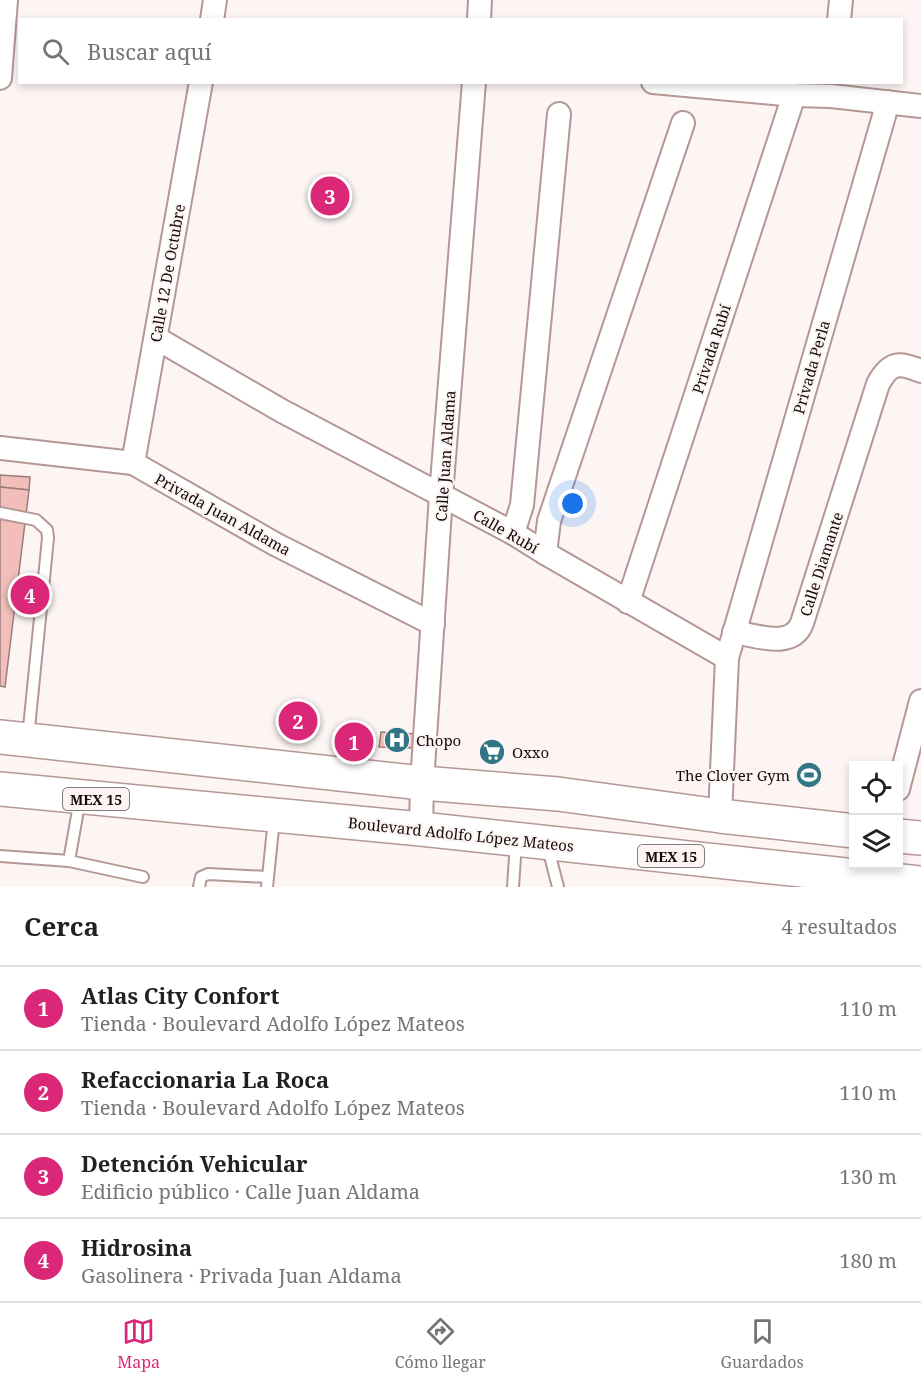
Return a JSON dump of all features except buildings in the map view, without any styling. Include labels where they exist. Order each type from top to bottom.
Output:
[{"type":"main road","points":[[14,739],[422,783],[558,794],[849,830]]},
{"type":"main road","name":"Boulevard Adolfo López Mateos","points":[[0,789],[531,840],[876,883],[921,884]]},
{"type":"main road","points":[[903,836],[921,838]]},
{"type":"street","points":[[0,78],[6,0]]},
{"type":"street","points":[[212,18],[215,0]]},
{"type":"street","points":[[478,18],[480,0]]},
{"type":"street","points":[[839,18],[842,0]]},
{"type":"street","name":"Calle 12 De Octubre","points":[[133,463],[201,84]]},
{"type":"street","name":"Calle Juan Aldama","points":[[421,829],[441,495],[474,84]]},
{"type":"street","points":[[675,84],[794,95],[832,89],[887,102],[921,106]]},
{"type":"street","name":"Privada Rubí","points":[[628,602],[794,95]]},
{"type":"street","name":"Privada Perla","points":[[734,632],[887,102]]},
{"type":"street","points":[[513,533],[522,505],[559,114]]},
{"type":"street","points":[[545,553],[549,521],[683,123]]},
{"type":"street","name":"Calle Rubí","points":[[156,338],[282,411],[513,533],[727,658]]},
{"type":"street","name":"Calle Diamante","points":[[734,632],[777,639],[795,635],[800,629],[878,384],[888,368],[895,365],[906,365],[921,371]]},
{"type":"street","name":"Privada Juan Aldama","points":[[0,448],[133,463],[275,544],[433,624]]},
{"type":"street","points":[[720,816],[727,658],[734,632]]},
{"type":"street","points":[[903,770],[921,701]]},
{"type":"lane","points":[[0,513],[36,520],[47,530],[48,538],[14,739]]},
{"type":"lane","points":[[69,861],[80,798]]},
{"type":"lane","points":[[199,887],[201,877],[208,874],[268,882],[274,815]]},
{"type":"lane","points":[[513,887],[531,840]]},
{"type":"lane","points":[[531,840],[558,887]]},
{"type":"lane","points":[[0,856],[69,861],[143,877]]},
{"type":"place","name":"Detención Vehicular","points":[[330,196]]},
{"type":"place","name":"Hidrosina","points":[[30,595]]},
{"type":"place","name":"Refaccionaria La Roca","points":[[298,721]]},
{"type":"place","name":"Chopo","points":[[397,740]]},
{"type":"place","name":"Atlas City Confort","points":[[354,742]]},
{"type":"place","name":"Oxxo","points":[[492,752]]},
{"type":"place","name":"The Clover Gym","points":[[809,775]]}]
